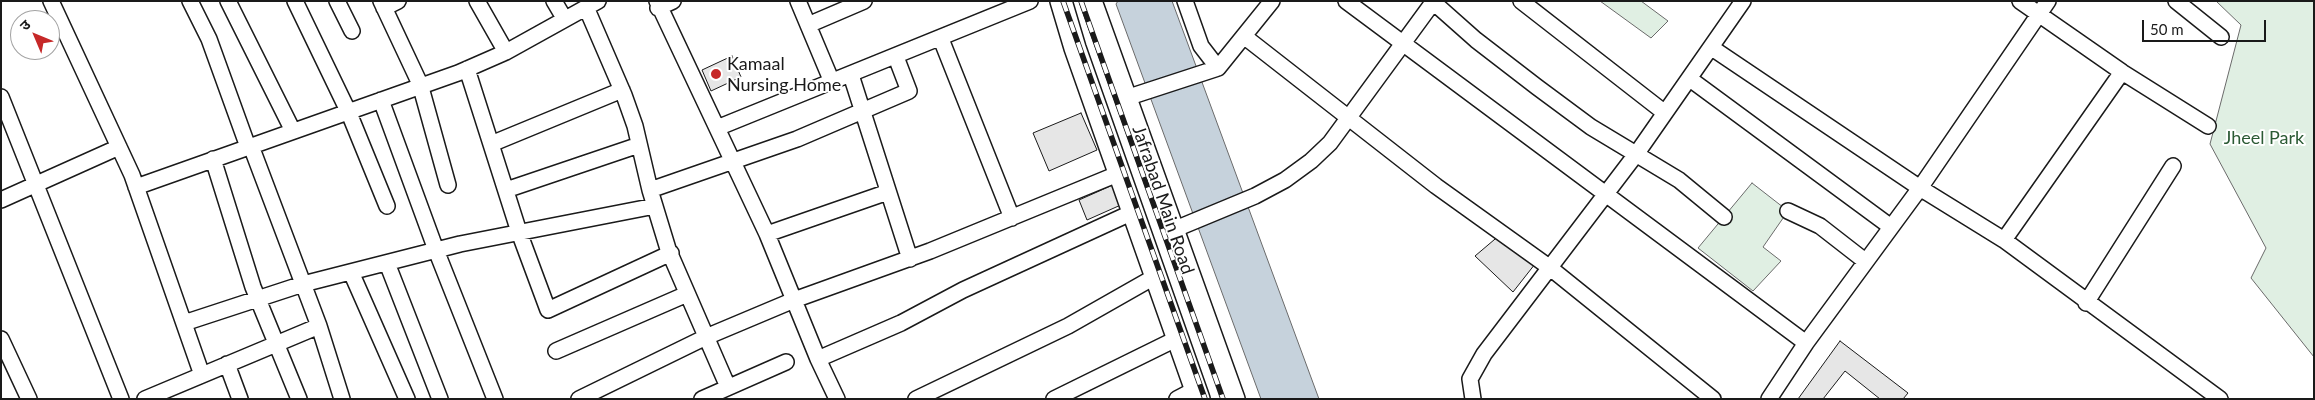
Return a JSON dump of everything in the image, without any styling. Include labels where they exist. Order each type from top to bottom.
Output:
[{"type":"main road","name":"Jafrabad Main Road","points":[[1061,1],[1198,394]]},
{"type":"main road","name":"Jafrabad Main Road","points":[[1091,1],[1126,98],[1180,226],[1234,399]]},
{"type":"street","points":[[51,1],[136,186],[202,375]]},
{"type":"street","points":[[190,1],[209,39],[319,326],[342,399]]},
{"type":"street","points":[[228,1],[294,132]]},
{"type":"street","points":[[294,1],[349,113],[387,206]]},
{"type":"street","points":[[337,1],[352,31]]},
{"type":"street","points":[[398,1],[382,5],[420,84],[448,185]]},
{"type":"street","points":[[477,1],[506,52]]},
{"type":"street","points":[[554,1],[564,18]]},
{"type":"street","points":[[673,1],[658,4],[768,234],[818,359],[837,399]]},
{"type":"street","points":[[798,1],[832,82]]},
{"type":"street","points":[[808,25],[864,1]]},
{"type":"street","points":[[717,128],[941,39],[1030,1]]},
{"type":"street","points":[[1185,1],[1201,46],[1218,68]]},
{"type":"street","points":[[1126,98],[1218,68],[1272,1]]},
{"type":"street","points":[[1346,1],[1806,343]]},
{"type":"street","points":[[1521,1],[1665,113]]},
{"type":"street","points":[[1473,399],[1470,379],[1475,367],[1637,153],[1743,1]]},
{"type":"street","points":[[2020,1],[2122,72],[2208,126]]},
{"type":"street","points":[[1769,399],[1806,343],[1920,188],[2048,1]]},
{"type":"street","points":[[2176,1],[2222,37]]},
{"type":"street","points":[[1180,226],[1255,196],[1285,180],[1311,161],[1330,144],[1433,2],[1476,40],[1543,92],[1591,127],[1679,180],[1724,216]]},
{"type":"street","points":[[136,186],[349,113],[420,84],[467,69],[506,52],[592,4],[622,90],[670,254],[728,388]]},
{"type":"street","points":[[1244,37],[1349,116],[1436,186],[1549,267],[1713,399]]},
{"type":"street","points":[[941,39],[1012,218]]},
{"type":"street","points":[[1712,48],[1920,188],[2004,240],[2086,303],[2220,399]]},
{"type":"street","points":[[650,190],[797,139],[909,91],[896,57]]},
{"type":"street","points":[[467,69],[519,232],[548,310],[670,254]]},
{"type":"street","points":[[2004,240],[2122,72]]},
{"type":"street","points":[[851,74],[910,259]]},
{"type":"street","points":[[1690,79],[1891,227]]},
{"type":"street","points":[[491,144],[622,90]]},
{"type":"street","points":[[1,97],[121,399]]},
{"type":"street","points":[[381,100],[436,250],[495,399]]},
{"type":"street","points":[[506,190],[639,145]]},
{"type":"street","points":[[1,200],[119,147]]},
{"type":"street","points":[[213,159],[256,298],[299,399]]},
{"type":"street","points":[[2086,303],[2173,166]]},
{"type":"street","points":[[579,399],[706,337],[794,300],[910,259],[1120,174]]},
{"type":"street","points":[[768,234],[888,192]]},
{"type":"street","points":[[184,323],[302,284],[436,250],[655,206]]},
{"type":"street","points":[[1788,211],[1820,226],[1865,261]]},
{"type":"street","points":[[818,359],[901,323],[963,290],[1133,212]]},
{"type":"street","points":[[387,263],[440,399]]},
{"type":"street","points":[[351,272],[408,399]]},
{"type":"street","points":[[916,399],[1068,326],[1156,276]]},
{"type":"street","points":[[556,351],[687,294]]},
{"type":"street","points":[[145,399],[177,392],[202,375],[319,326]]},
{"type":"street","points":[[1054,399],[1178,338]]},
{"type":"street","points":[[1,339],[29,399]]},
{"type":"street","points":[[702,399],[786,362]]},
{"type":"street","points":[[226,364],[240,399]]},
{"type":"street","points":[[1177,399],[1198,394]]},
{"type":"green space","points":[[1600,1],[1641,1],[1668,21],[1651,38]]},
{"type":"green space","name":"Jheel Park","points":[[2216,1],[2314,1],[2314,357],[2251,278],[2266,248],[2210,144],[2241,25]]},
{"type":"green space","points":[[1752,183],[1788,211],[1763,247],[1781,261],[1753,291],[1698,248]]},
{"type":"shaded area","points":[[1118,1],[1172,1],[1319,399],[1261,399],[1116,4]]},
{"type":"building","points":[[732,56],[741,77],[711,91],[702,70]]},
{"type":"building","points":[[1081,113],[1097,150],[1049,171],[1033,133]]},
{"type":"building","points":[[1115,184],[1123,204],[1087,220],[1079,200]]},
{"type":"building","points":[[1501,234],[1535,264],[1513,292],[1475,256]]},
{"type":"building","points":[[1840,341],[1908,393],[1903,399],[1880,399],[1845,371],[1823,399],[1798,399]]},
{"type":"railway","points":[[1063,1],[1205,399]]},
{"type":"railway","points":[[1081,1],[1223,399]]},
{"type":"place","name":"Kamaal Nursing Home","points":[[716,74]]}]
